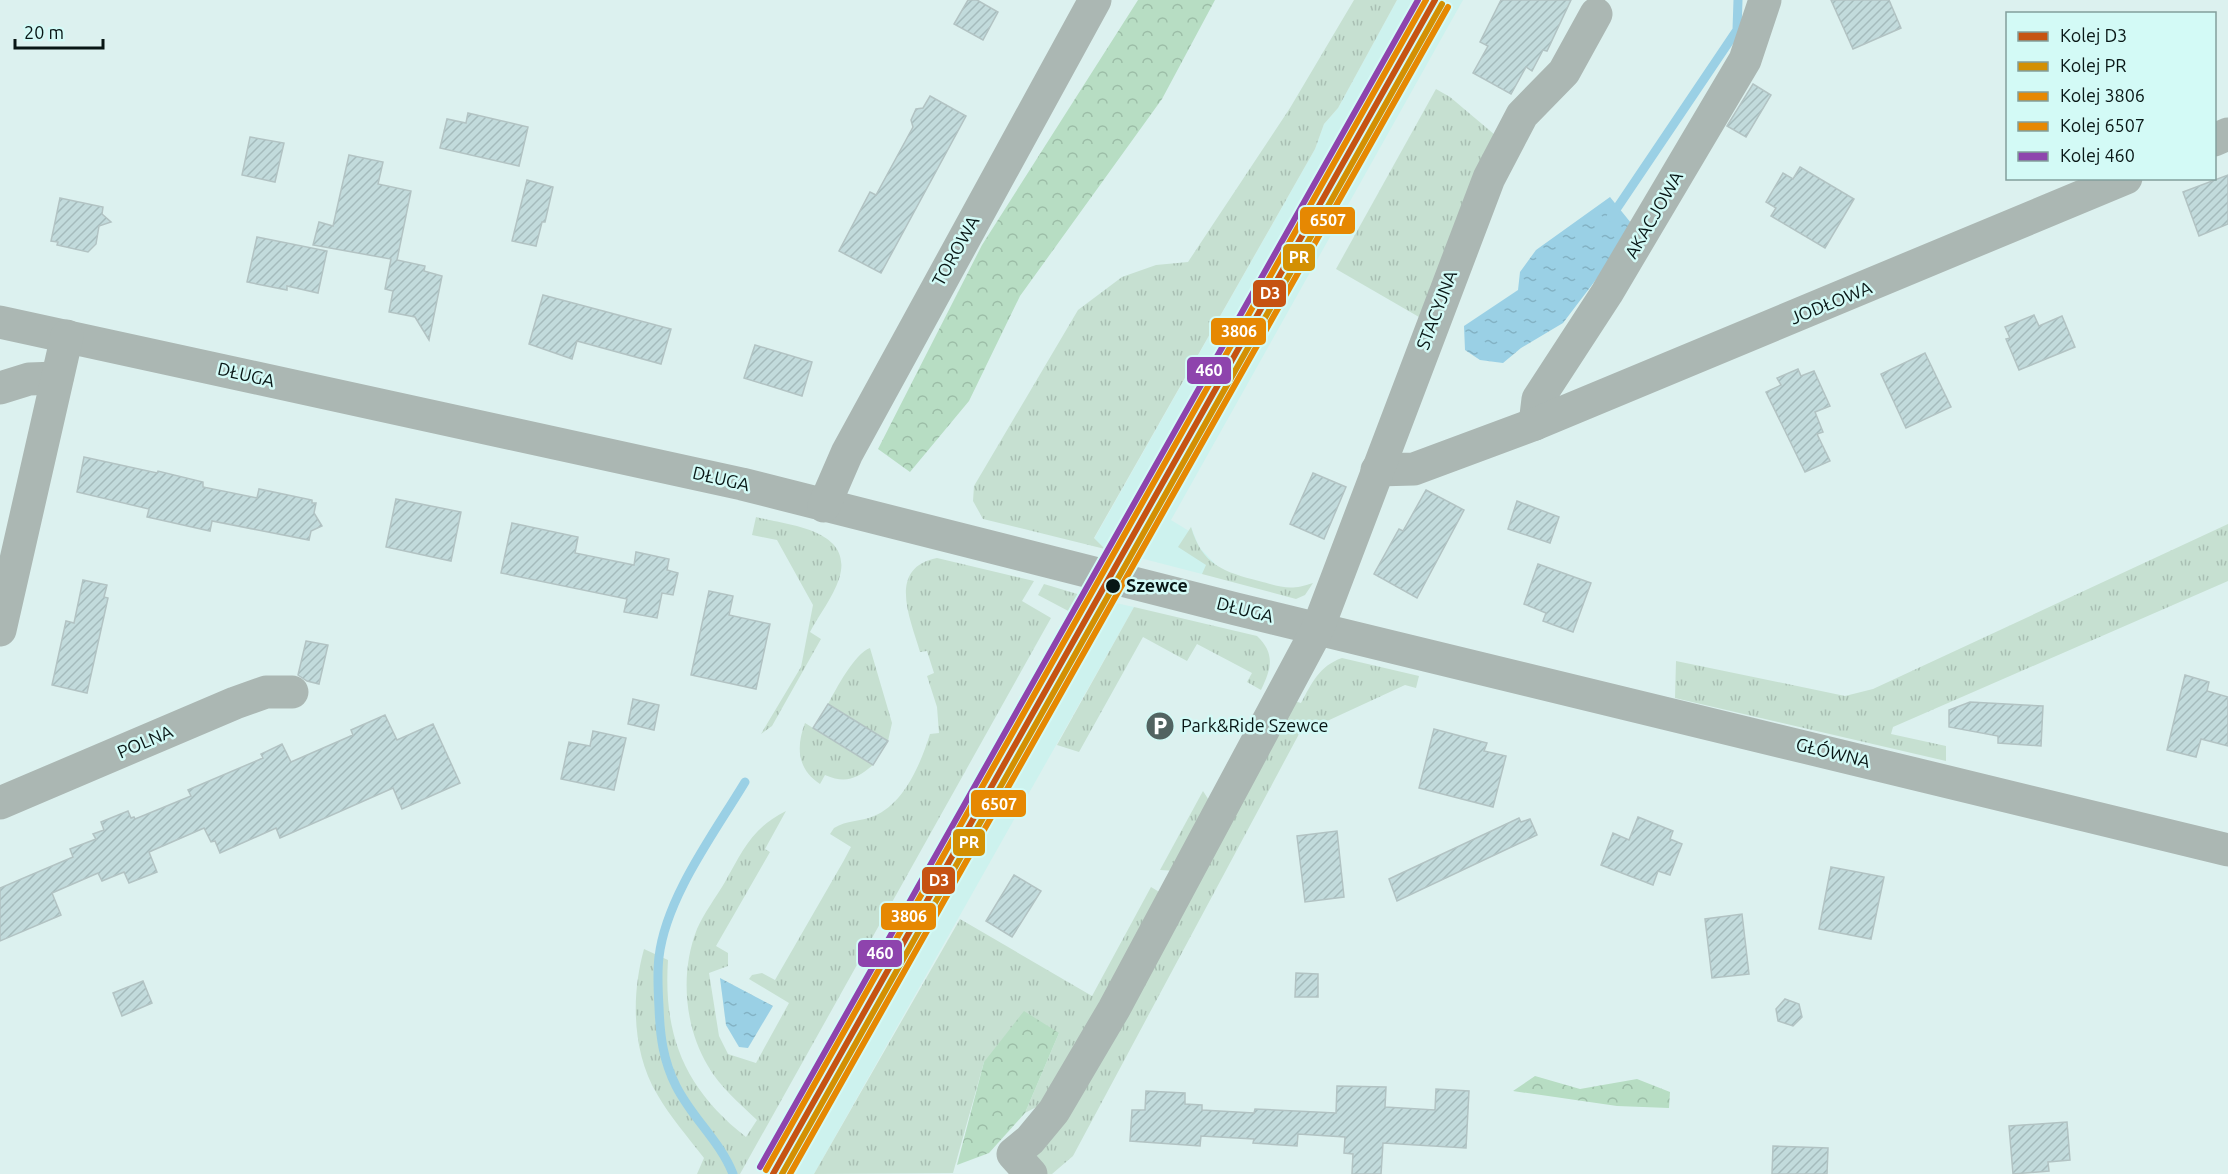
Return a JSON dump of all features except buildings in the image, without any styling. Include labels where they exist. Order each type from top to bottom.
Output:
[{"type":"street","name":"TOROWA","points":[[824,506],[847,453],[1095,0]]},
{"type":"street","name":"AKACJOWA","points":[[1535,424],[1538,399],[1607,293],[1745,60],[1765,0]]},
{"type":"street","name":"STACYJNA","points":[[1022,1164],[1030,1140],[1054,1111],[1114,1009],[1317,628],[1489,177],[1522,116],[1564,72],[1596,14]]},
{"type":"street","name":"JODŁOWA","points":[[1377,470],[1414,469],[1535,424],[2121,180]]},
{"type":"street","name":"DŁUGA","points":[[0,322],[742,484],[1437,658]]},
{"type":"street","points":[[0,630],[67,336]]},
{"type":"street","points":[[0,388],[29,379],[57,378]]},
{"type":"street","name":"GŁÓWNA","points":[[1437,658],[2228,850]]},
{"type":"street","name":"POLNA","points":[[0,803],[235,703],[266,693],[292,692]]},
{"type":"shaded area","points":[[1397,0],[1463,0],[1171,520],[1189,531],[1191,527],[1199,547],[1218,567],[1202,574],[1105,549],[1094,539],[1315,149],[1324,124],[1338,108]]},
{"type":"shaded area","points":[[1084,596],[1134,607],[814,1174],[764,1174],[1059,651],[1056,648]]},
{"type":"green space","points":[[1138,0],[1215,0],[1162,99],[1020,296],[969,401],[910,472],[878,449],[982,245]]},
{"type":"green space","points":[[1354,0],[1397,0],[1338,108],[1324,124],[1315,149],[1094,538],[1105,549],[983,519],[973,501],[974,486],[1078,310],[1122,277],[1156,265],[1188,262],[1290,108]]},
{"type":"green space","points":[[1436,89],[1450,97],[1495,135],[1419,317],[1336,269]]},
{"type":"green space","points":[[756,517],[816,532],[837,549],[841,562],[836,586],[810,632],[821,639],[772,726],[761,734],[801,667],[813,605],[777,540],[752,535]]},
{"type":"green space","points":[[2228,524],[2228,581],[1893,727],[1891,734],[1946,746],[1946,761],[1675,698],[1676,661],[1845,696],[1873,689]]},
{"type":"green space","points":[[1191,527],[1201,550],[1216,565],[1225,570],[1246,578],[1286,587],[1313,583],[1305,595],[1296,599],[1202,574],[1206,565],[1178,547]]},
{"type":"green space","points":[[937,558],[1034,581],[1022,601],[1051,618],[740,1174],[697,1174],[704,1158],[673,1119],[657,1094],[649,1078],[638,1042],[637,986],[644,949],[668,960],[667,987],[674,1037],[693,1080],[707,1100],[746,1137],[757,1120],[713,1074],[700,1050],[689,1016],[688,963],[697,929],[743,850],[757,832],[786,811],[765,849],[770,852],[716,946],[728,953],[728,966],[709,973],[719,1036],[728,1054],[756,1063],[789,1003],[749,979],[752,975],[762,973],[775,980],[843,862],[851,847],[830,834],[834,828],[874,816],[894,802],[916,770],[930,734],[939,733],[937,707],[927,676],[934,673],[927,651],[920,652],[906,597],[907,584],[912,572],[921,564]]},
{"type":"green space","points":[[1044,584],[1084,596],[1074,614],[1038,595]]},
{"type":"green space","points":[[1134,607],[1257,636],[1267,649],[1270,662],[1261,690],[1247,682],[1252,673],[1197,644],[1187,661],[1143,637],[1079,752],[1057,745]]},
{"type":"green space","points":[[870,648],[892,723],[888,741],[828,704],[852,664]]},
{"type":"green space","points":[[1342,658],[1419,676],[1416,688],[1405,685],[1299,734],[1073,1156],[1052,1174],[1042,1174],[1025,1156],[1294,701],[1301,703],[1322,670]]},
{"type":"green space","points":[[805,723],[873,765],[850,779],[832,778],[825,775],[820,784],[807,772],[800,757],[800,741]]},
{"type":"green space","points":[[1203,791],[1212,805],[1178,871],[1160,870]]},
{"type":"green space","points":[[1151,887],[1166,896],[1044,1103],[1025,1113],[1059,1033],[984,1062],[953,1173],[814,1174],[960,919],[1092,996]]},
{"type":"green space","points":[[1024,1011],[1059,1033],[1025,1113],[989,1153],[957,1165],[984,1062]]},
{"type":"green space","points":[[1535,1076],[1580,1089],[1637,1079],[1670,1092],[1669,1108],[1617,1106],[1513,1091]]},
{"type":"water","points":[[1610,197],[1631,223],[1601,273],[1563,323],[1521,348],[1503,363],[1480,360],[1465,350],[1464,326],[1518,290],[1520,272],[1536,250]]},
{"type":"water","points":[[720,978],[773,1006],[748,1048],[739,1047],[726,1025]]},
{"type":"waterway","points":[[1611,217],[1737,30],[1738,0]]},
{"type":"waterway","points":[[733,1174],[721,1151],[683,1098],[668,1067],[660,1028],[658,969],[663,934],[681,888],[745,782]]},
{"type":"rail line","name":"460","points":[[760,1167],[1418,0]]},
{"type":"rail line","name":"3806","points":[[766,1170],[1426,0]]},
{"type":"rail line","name":"D3","points":[[773,1174],[1435,0]]},
{"type":"rail line","name":"PR","points":[[782,1174],[1442,4]]},
{"type":"rail line","name":"6507","points":[[790,1174],[1448,7]]},
{"type":"place","name":"Szewce","points":[[1113,586]]},
{"type":"place","name":"Park&Ride Szewce","points":[[1160,726]]}]
